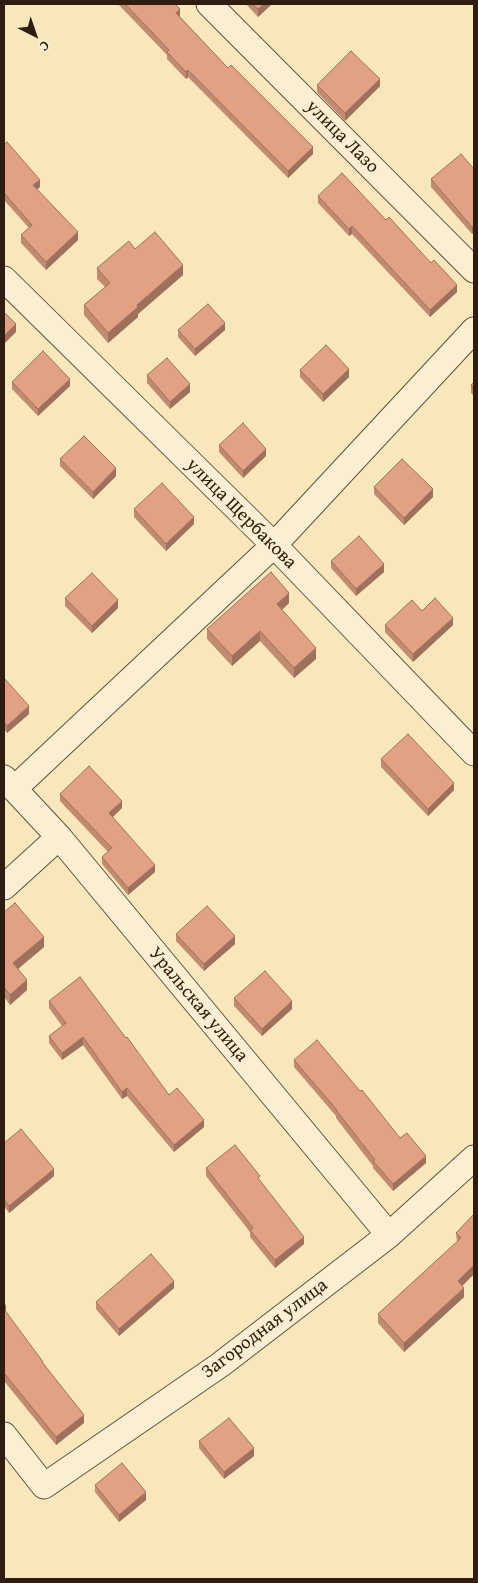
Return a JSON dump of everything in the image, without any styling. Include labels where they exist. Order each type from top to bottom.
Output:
[{"type":"street","name":"улица Лазо","points":[[209,4],[474,270]]},
{"type":"street","name":"улица Щербакова","points":[[4,279],[274,545],[474,753]]},
{"type":"street","points":[[9,784],[274,545],[474,330]]},
{"type":"street","name":"Уральская улица","points":[[9,784],[59,838],[389,1235]]},
{"type":"street","points":[[4,887],[59,838]]},
{"type":"street","name":"Загородная улица","points":[[4,1435],[44,1486],[220,1365],[389,1235],[474,1158]]},
{"type":"building","points":[[125,4],[175,4],[180,9],[176,13],[228,68],[231,65],[313,147],[288,171],[188,70],[186,72],[167,52],[169,50]]},
{"type":"building","points":[[252,4],[264,4],[258,9]]},
{"type":"building","points":[[351,51],[380,79],[345,113],[317,85]]},
{"type":"building","points":[[7,142],[40,180],[33,185],[78,232],[46,262],[21,235],[32,225],[4,193],[4,145]]},
{"type":"building","points":[[461,154],[474,169],[474,225],[472,227],[431,179]]},
{"type":"building","points":[[342,173],[386,220],[389,217],[431,263],[434,260],[457,285],[430,310],[352,226],[349,229],[318,196]]},
{"type":"building","points":[[155,232],[183,265],[108,333],[84,305],[110,283],[97,268],[129,241],[135,249]]},
{"type":"building","points":[[208,304],[225,323],[195,349],[178,330]]},
{"type":"building","points":[[4,312],[16,324],[4,336]]},
{"type":"building","points":[[326,345],[349,369],[323,394],[300,370]]},
{"type":"building","points":[[43,351],[70,379],[38,409],[12,382]]},
{"type":"building","points":[[167,358],[190,384],[170,402],[147,375]]},
{"type":"building","points":[[243,423],[266,449],[243,471],[219,445]]},
{"type":"building","points":[[84,436],[116,468],[93,492],[60,459]]},
{"type":"building","points":[[402,459],[433,489],[404,518],[374,487]]},
{"type":"building","points":[[162,483],[194,517],[166,544],[134,509]]},
{"type":"building","points":[[359,536],[384,564],[356,589],[331,561]]},
{"type":"building","points":[[271,572],[289,593],[277,604],[316,648],[294,668],[260,631],[232,656],[207,629]]},
{"type":"building","points":[[92,573],[118,600],[92,626],[65,598]]},
{"type":"building","points":[[435,598],[453,618],[413,654],[385,625],[412,600],[422,611]]},
{"type":"building","points":[[4,678],[29,706],[7,726],[4,722]]},
{"type":"building","points":[[408,734],[454,783],[428,809],[381,759]]},
{"type":"building","points":[[89,766],[122,801],[109,813],[155,865],[128,888],[102,857],[112,848],[60,794]]},
{"type":"building","points":[[15,903],[44,937],[13,963],[27,980],[10,995],[4,987],[4,912]]},
{"type":"building","points":[[207,906],[235,936],[204,964],[176,934]]},
{"type":"building","points":[[265,971],[292,1001],[262,1029],[234,998]]},
{"type":"building","points":[[80,977],[169,1095],[177,1088],[204,1120],[174,1145],[127,1088],[122,1092],[83,1037],[62,1053],[49,1036],[66,1023],[49,1001]]},
{"type":"building","points":[[317,1040],[360,1091],[362,1090],[400,1138],[407,1133],[426,1156],[393,1184],[373,1161],[375,1160],[337,1110],[294,1060]]},
{"type":"building","points":[[21,1129],[54,1169],[9,1206],[4,1199],[4,1143]]},
{"type":"building","points":[[235,1145],[304,1237],[275,1260],[250,1230],[253,1228],[206,1168]]},
{"type":"building","points":[[474,1214],[474,1265],[458,1281],[464,1288],[404,1343],[378,1314],[461,1238],[456,1233]]},
{"type":"building","points":[[151,1254],[174,1281],[119,1329],[96,1302]]},
{"type":"building","points":[[4,1309],[42,1362],[84,1415],[56,1437],[4,1373]]},
{"type":"building","points":[[229,1418],[254,1448],[224,1472],[199,1441]]},
{"type":"building","points":[[122,1463],[146,1492],[119,1515],[95,1485]]}]
